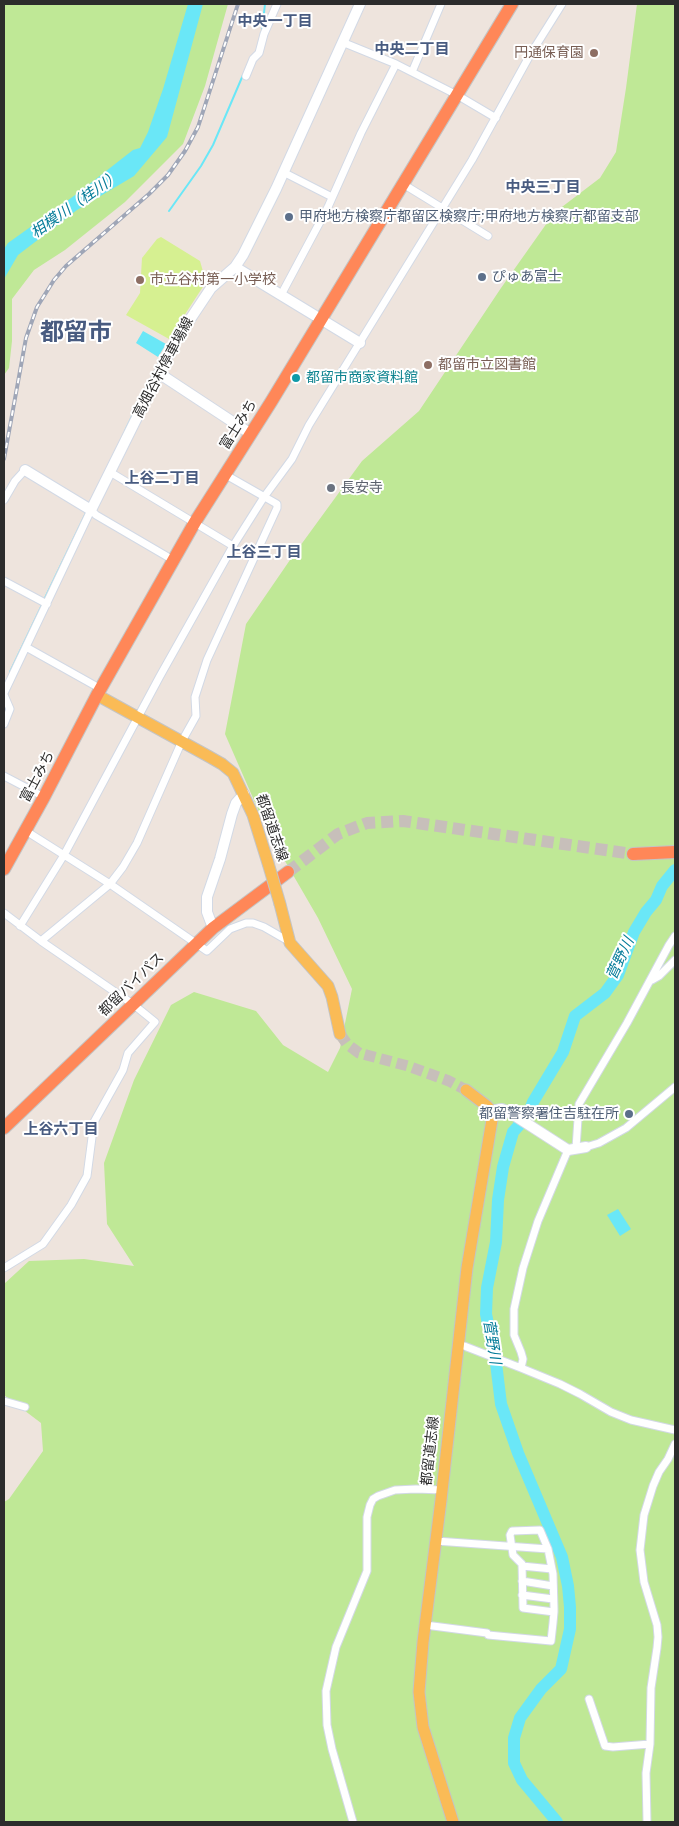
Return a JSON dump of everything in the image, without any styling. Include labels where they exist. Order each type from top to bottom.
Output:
[{"type":"highway","name":"富士みち","points":[[4,869],[99,692],[195,522],[226,475],[512,4]]},
{"type":"highway","points":[[633,854],[675,852]]},
{"type":"highway","name":"都留バイパス","points":[[4,1128],[213,928],[288,872]]},
{"type":"main road","name":"高畑谷村停車場線","points":[[91,510],[174,345],[211,288],[235,267],[259,225],[360,4]]},
{"type":"main road","points":[[235,267],[360,343]]},
{"type":"main road","points":[[160,374],[251,434]]},
{"type":"main road","points":[[25,470],[91,510]]},
{"type":"main road","name":"都留道志線","points":[[99,692],[138,717],[228,768],[233,773],[253,815],[290,942],[328,986],[340,1034]]},
{"type":"main road","points":[[213,928],[207,912],[207,897],[232,814],[236,803],[244,794]]},
{"type":"main road","points":[[466,1090],[478,1098],[490,1111],[502,1110],[509,1112],[577,1148]]},
{"type":"main road","name":"都留道志線","points":[[453,1822],[428,1746],[421,1712],[420,1674],[458,1344],[468,1268],[492,1120],[490,1111]]},
{"type":"street","points":[[246,76],[253,59],[259,53],[264,34],[277,4]]},
{"type":"street","points":[[412,72],[441,4]]},
{"type":"street","points":[[20,926],[64,855],[233,546],[264,497],[292,459],[309,426],[496,118],[530,55],[562,4]]},
{"type":"street","points":[[342,42],[396,64],[457,95],[496,118]]},
{"type":"street","points":[[282,295],[396,64]]},
{"type":"street","points":[[283,172],[332,197]]},
{"type":"street","points":[[403,184],[488,236]]},
{"type":"street","points":[[4,500],[15,481],[25,470]]},
{"type":"street","points":[[110,472],[233,546]]},
{"type":"street","points":[[41,941],[110,884],[137,843],[182,741],[196,716],[195,697],[207,660],[277,508],[276,504],[226,475]]},
{"type":"street","points":[[4,724],[10,709],[4,694],[91,510],[96,515],[173,560]]},
{"type":"street","points":[[4,581],[48,604]]},
{"type":"street","points":[[26,647],[99,692]]},
{"type":"street","points":[[4,776],[44,797]]},
{"type":"street","points":[[26,831],[110,884],[206,950],[230,929],[253,923],[290,942]]},
{"type":"street","points":[[4,913],[156,1022],[128,1053],[123,1070],[94,1122],[87,1176],[71,1205],[43,1244],[4,1268]]},
{"type":"street","points":[[522,1368],[523,1359],[513,1327],[523,1268],[538,1221],[577,1148],[579,1104],[675,936]]},
{"type":"street","points":[[651,980],[659,976],[675,960]]},
{"type":"street","points":[[577,1148],[599,1143],[626,1128],[675,1087]]},
{"type":"street","points":[[458,1344],[522,1368],[580,1394],[610,1412],[631,1420],[675,1430]]},
{"type":"street","points":[[4,1401],[25,1407]]},
{"type":"street","points":[[647,1822],[646,1774],[650,1744],[651,1688],[658,1648],[657,1625],[641,1566],[641,1541],[644,1516],[653,1486],[675,1444]]},
{"type":"street","points":[[353,1822],[332,1749],[328,1725],[326,1691],[336,1647],[367,1571],[367,1517],[370,1505],[373,1499],[378,1496],[395,1490],[442,1490]]},
{"type":"street","points":[[425,1625],[487,1633],[488,1635],[551,1641],[554,1612],[552,1569],[548,1549],[540,1530],[512,1531],[513,1555],[522,1566],[523,1608],[554,1612]]},
{"type":"street","points":[[436,1541],[548,1549]]},
{"type":"street","points":[[522,1566],[552,1569]]},
{"type":"street","points":[[522,1581],[553,1586]]},
{"type":"street","points":[[522,1595],[553,1599]]},
{"type":"street","points":[[589,1699],[605,1746],[650,1744]]},
{"type":"green space","points":[[4,4],[228,4],[205,86],[183,144],[125,202],[65,250],[34,270],[12,299],[12,341],[9,368],[4,375]]},
{"type":"green space","points":[[637,4],[675,4],[675,1822],[4,1822],[4,1502],[9,1499],[43,1451],[41,1423],[4,1395],[4,1284],[29,1261],[84,1259],[134,1266],[107,1224],[104,1163],[134,1080],[171,1005],[194,992],[256,1011],[283,1045],[328,1072],[340,1048],[352,989],[318,918],[267,830],[225,734],[246,624],[362,461],[419,411],[501,288],[554,213],[600,178],[616,152]]},
{"type":"green space","points":[[161,237],[200,261],[206,282],[169,339],[126,315],[140,293],[142,258],[157,239]]},
{"type":"water","name":"相模川（桂川）","points":[[188,4],[203,4],[167,137],[134,176],[77,210],[18,255],[4,279],[4,249],[8,243],[78,193],[133,150],[140,148],[148,132],[163,89]]},
{"type":"water","points":[[143,331],[166,344],[158,357],[136,343]]},
{"type":"water","points":[[618,1209],[631,1229],[620,1236],[607,1215]]},
{"type":"waterway","points":[[262,30],[265,4]]},
{"type":"waterway","points":[[169,211],[201,166],[213,145],[243,75]]},
{"type":"waterway","points":[[141,397],[146,388]]},
{"type":"waterway","points":[[125,431],[138,404]]},
{"type":"waterway","points":[[45,598],[86,513]]},
{"type":"waterway","points":[[10,672],[42,605]]},
{"type":"waterway","name":"菅野川","points":[[557,1822],[522,1780],[514,1763],[514,1738],[520,1718],[541,1689],[561,1669],[570,1629],[568,1586],[562,1557],[518,1453],[501,1404],[496,1363],[486,1314],[487,1288],[496,1242],[498,1200],[503,1167],[513,1132],[528,1115],[533,1102],[563,1052],[575,1016],[605,993],[618,975],[634,932],[656,900],[662,886],[675,870]]},
{"type":"tunnel","points":[[288,872],[338,834],[367,823],[403,821],[633,854]]},
{"type":"tunnel","points":[[340,1034],[347,1044],[359,1053],[408,1066],[449,1081],[466,1090]]},
{"type":"railway","points":[[4,459],[26,338],[37,307],[54,280],[66,266],[149,194],[168,175],[185,151],[198,127],[238,4]]},
{"type":"place","name":"円通保育園","points":[[594,53]]},
{"type":"place","name":"甲府地方検察庁都留区検察庁;甲府地方検察庁都留支部","points":[[289,217]]},
{"type":"place","name":"ぴゅあ富士","points":[[482,277]]},
{"type":"place","name":"市立谷村第一小学校","points":[[140,280]]},
{"type":"place","name":"都留市立図書館","points":[[428,365]]},
{"type":"place","name":"都留市商家資料館","points":[[296,378]]},
{"type":"place","name":"長安寺","points":[[331,488]]},
{"type":"place","name":"都留警察署住吉駐在所","points":[[629,1114]]},
{"type":"district","name":"中央一丁目","points":[[275,22]]},
{"type":"district","name":"中央二丁目","points":[[412,50]]},
{"type":"district","name":"中央三丁目","points":[[543,188]]},
{"type":"district","name":"都留市","points":[[76,334]]},
{"type":"district","name":"上谷二丁目","points":[[162,479]]},
{"type":"district","name":"上谷三丁目","points":[[264,553]]},
{"type":"district","name":"上谷六丁目","points":[[61,1130]]}]
